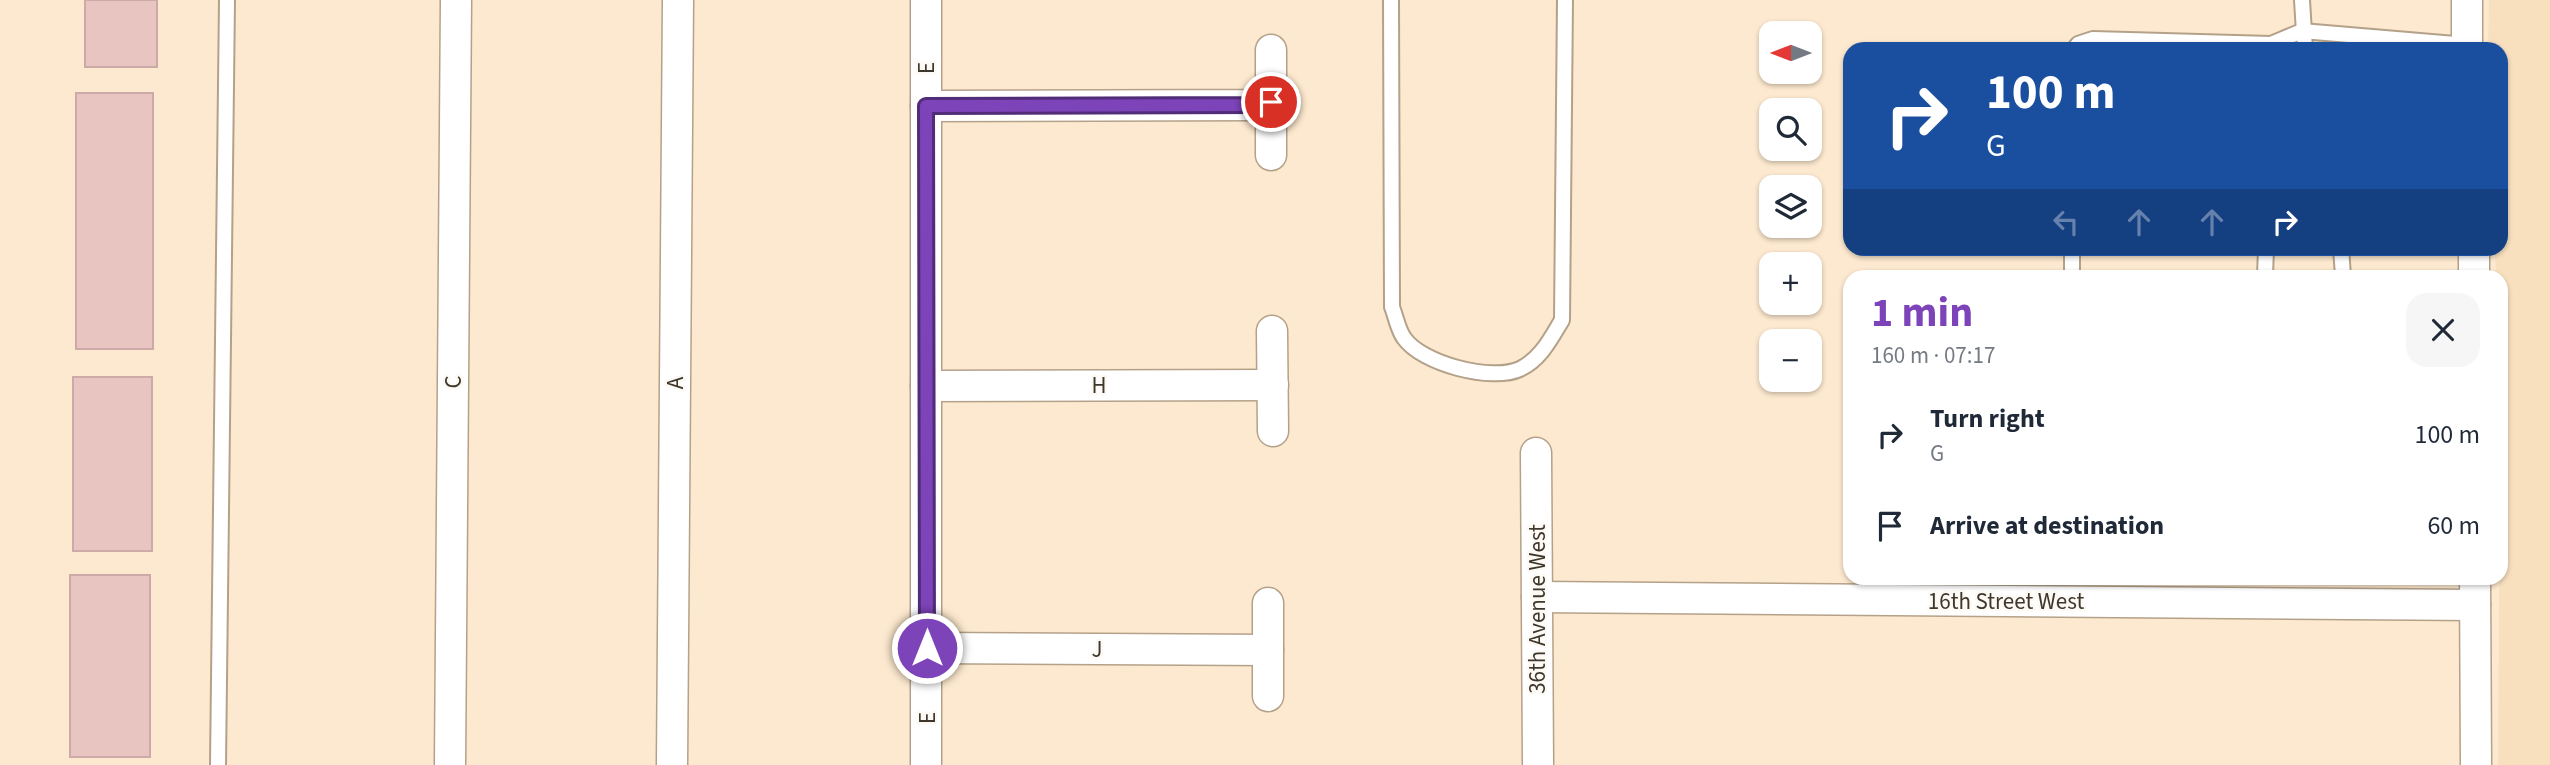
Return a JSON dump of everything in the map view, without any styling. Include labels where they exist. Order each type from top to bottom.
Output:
[{"type":"street","name":"C","points":[[450,765],[456,0]]},
{"type":"street","name":"A","points":[[672,765],[678,0]]},
{"type":"street","name":"E","points":[[926,0],[926,765]]},
{"type":"street","points":[[2467,42],[2468,0]]},
{"type":"street","points":[[1271,50],[1271,155]]},
{"type":"street","points":[[926,106],[1260,105],[1271,102]]},
{"type":"street","points":[[1272,331],[1273,431]]},
{"type":"street","name":"H","points":[[926,386],[1273,385]]},
{"type":"street","name":"36th Avenue West","points":[[1536,453],[1538,765]]},
{"type":"street","points":[[2476,591],[2476,765]]},
{"type":"street","name":"16th Street West","points":[[1537,597],[2476,591]]},
{"type":"street","points":[[1268,603],[1268,696]]},
{"type":"street","name":"J","points":[[927,648],[1268,650]]},
{"type":"lane","points":[[218,765],[227,0]]},
{"type":"lane","points":[[1391,0],[1392,307],[1404,338],[1423,356],[1456,368],[1491,372],[1519,370],[1544,350],[1562,320],[1565,0]]},
{"type":"lane","points":[[2302,0],[2304,42]]},
{"type":"lane","points":[[2276,42],[2302,31],[2415,42]]},
{"type":"lane","points":[[2084,42],[2093,39],[2200,42]]},
{"type":"shaded area","points":[[2489,0],[2550,0],[2550,765],[2498,765],[2499,585],[2508,585],[2508,270],[2496,270],[2495,256],[2508,256],[2508,42],[2488,42]]},
{"type":"building","points":[[85,0],[157,0],[157,67],[85,67]]},
{"type":"building","points":[[76,93],[153,93],[153,349],[76,349]]},
{"type":"building","points":[[73,377],[152,377],[152,551],[73,551]]},
{"type":"building","points":[[70,575],[150,575],[150,757],[70,757]]},
{"type":"route","points":[[927,648],[926,106],[1260,105],[1271,102]]}]
